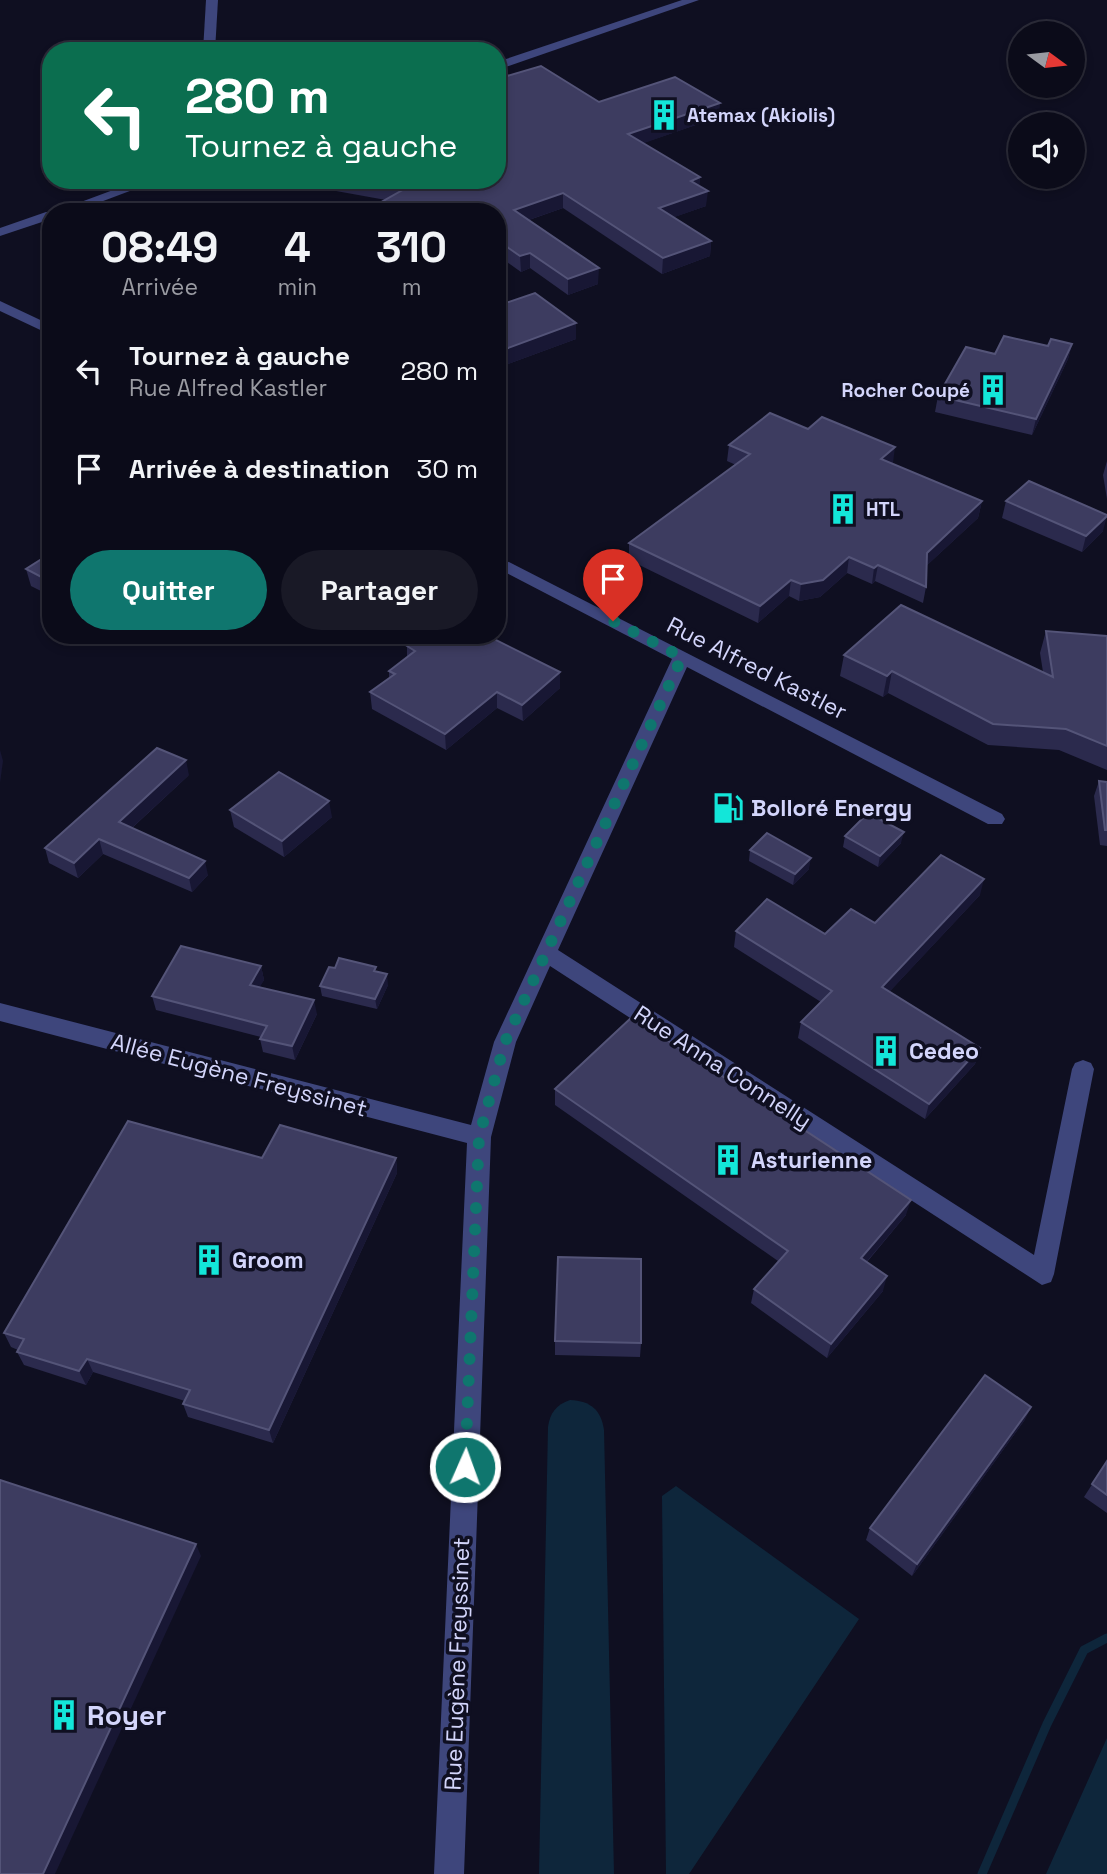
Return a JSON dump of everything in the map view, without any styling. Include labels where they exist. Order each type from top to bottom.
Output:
[{"type":"street","points":[[210,42],[212,0]]},
{"type":"street","points":[[506,63],[693,0]]},
{"type":"street","points":[[86,203],[127,189]]},
{"type":"street","points":[[0,232],[42,218]]},
{"type":"street","points":[[0,304],[42,326]]},
{"type":"street","name":"Rue Alfred Kastler","points":[[506,566],[995,819]]},
{"type":"street","name":"Rue Eugène Freyssinet","points":[[449,1874],[479,1137],[505,1042],[682,657]]},
{"type":"street","name":"Rue Anna Connelly","points":[[546,953],[1042,1274],[1083,1069]]},
{"type":"street","name":"Allée Eugène Freyssinet","points":[[0,1012],[479,1137]]},
{"type":"water","points":[[570,1400],[584,1402],[594,1408],[604,1430],[614,1874],[539,1874],[548,1427],[554,1410]]},
{"type":"water","points":[[676,1486],[859,1619],[689,1874],[666,1874],[662,1496]]},
{"type":"water","points":[[1107,1738],[1107,1874],[1046,1874]]},
{"type":"building","points":[[541,66],[599,102],[675,77],[720,103],[628,134],[700,177],[691,181],[708,191],[659,208],[711,241],[663,258],[563,193],[514,210],[599,268],[568,279],[530,253],[520,256],[506,246],[506,203],[380,203],[404,189],[506,189],[506,76]]},
{"type":"building","points":[[535,293],[576,323],[506,349],[506,303]]},
{"type":"building","name":"Rocher Coupé","points":[[1004,336],[1048,346],[1051,339],[1072,344],[1036,419],[938,396],[966,347],[995,354]]},
{"type":"building","points":[[770,413],[808,429],[822,417],[895,447],[881,459],[982,501],[927,553],[926,587],[878,565],[874,568],[849,557],[823,580],[801,584],[791,580],[760,606],[629,543],[750,454],[729,445]]},
{"type":"building","points":[[1029,481],[1107,516],[1086,536],[1006,501]]},
{"type":"building","points":[[42,559],[42,577],[26,569]]},
{"type":"building","points":[[901,605],[1053,677],[1046,631],[1107,636],[1107,746],[1066,729],[993,724],[892,671],[887,676],[844,655]]},
{"type":"building","points":[[504,644],[560,672],[522,705],[497,692],[445,734],[370,692],[395,674],[389,671],[415,651],[407,646]]},
{"type":"building","points":[[157,748],[186,760],[119,822],[205,861],[189,878],[99,839],[74,863],[45,848]]},
{"type":"building","points":[[279,772],[329,801],[282,841],[230,810]]},
{"type":"building","points":[[1099,781],[1107,782],[1107,830],[1105,830]]},
{"type":"building","points":[[868,813],[904,832],[880,856],[845,836]]},
{"type":"building","points":[[767,833],[811,858],[795,874],[750,850]]},
{"type":"building","points":[[941,855],[984,879],[882,987],[980,1048],[929,1104],[801,1022],[832,991],[736,931],[767,899],[825,934],[851,909],[875,923]]},
{"type":"building","points":[[181,946],[261,966],[250,985],[314,1000],[292,1046],[260,1039],[267,1026],[152,996]]},
{"type":"building","points":[[339,958],[376,967],[374,971],[387,974],[375,999],[320,986],[329,967],[335,968]]},
{"type":"building","name":"Asturienne","points":[[632,1017],[911,1200],[861,1258],[887,1276],[831,1344],[754,1289],[788,1251],[555,1089]]},
{"type":"building","name":"Groom","points":[[128,1121],[262,1158],[280,1125],[396,1158],[269,1430],[183,1404],[190,1390],[87,1359],[79,1371],[17,1352],[24,1339],[4,1333]]},
{"type":"building","points":[[558,1257],[641,1259],[641,1343],[555,1341]]},
{"type":"building","points":[[985,1375],[1031,1407],[917,1564],[870,1528]]},
{"type":"building","points":[[1107,1461],[1107,1495],[1092,1484]]},
{"type":"building","name":"Royer","points":[[0,1480],[196,1544],[43,1874],[0,1874]]},
{"type":"waterway","points":[[982,1874],[1047,1724],[1084,1650],[1107,1638]]},
{"type":"place","name":"Atemax (Akiolis)","points":[[664,115]]},
{"type":"place","name":"Rocher Coupé","points":[[993,390]]},
{"type":"place","name":"HTL","points":[[843,509]]},
{"type":"place","name":"Bolloré Energy","points":[[728,808]]},
{"type":"place","name":"Cedeo","points":[[886,1051]]},
{"type":"place","name":"Asturienne","points":[[728,1160]]},
{"type":"place","name":"Groom","points":[[209,1260]]},
{"type":"place","name":"Royer","points":[[64,1715]]},
{"type":"route","points":[[465,1467],[479,1137],[505,1042],[682,657],[613,621]]}]
